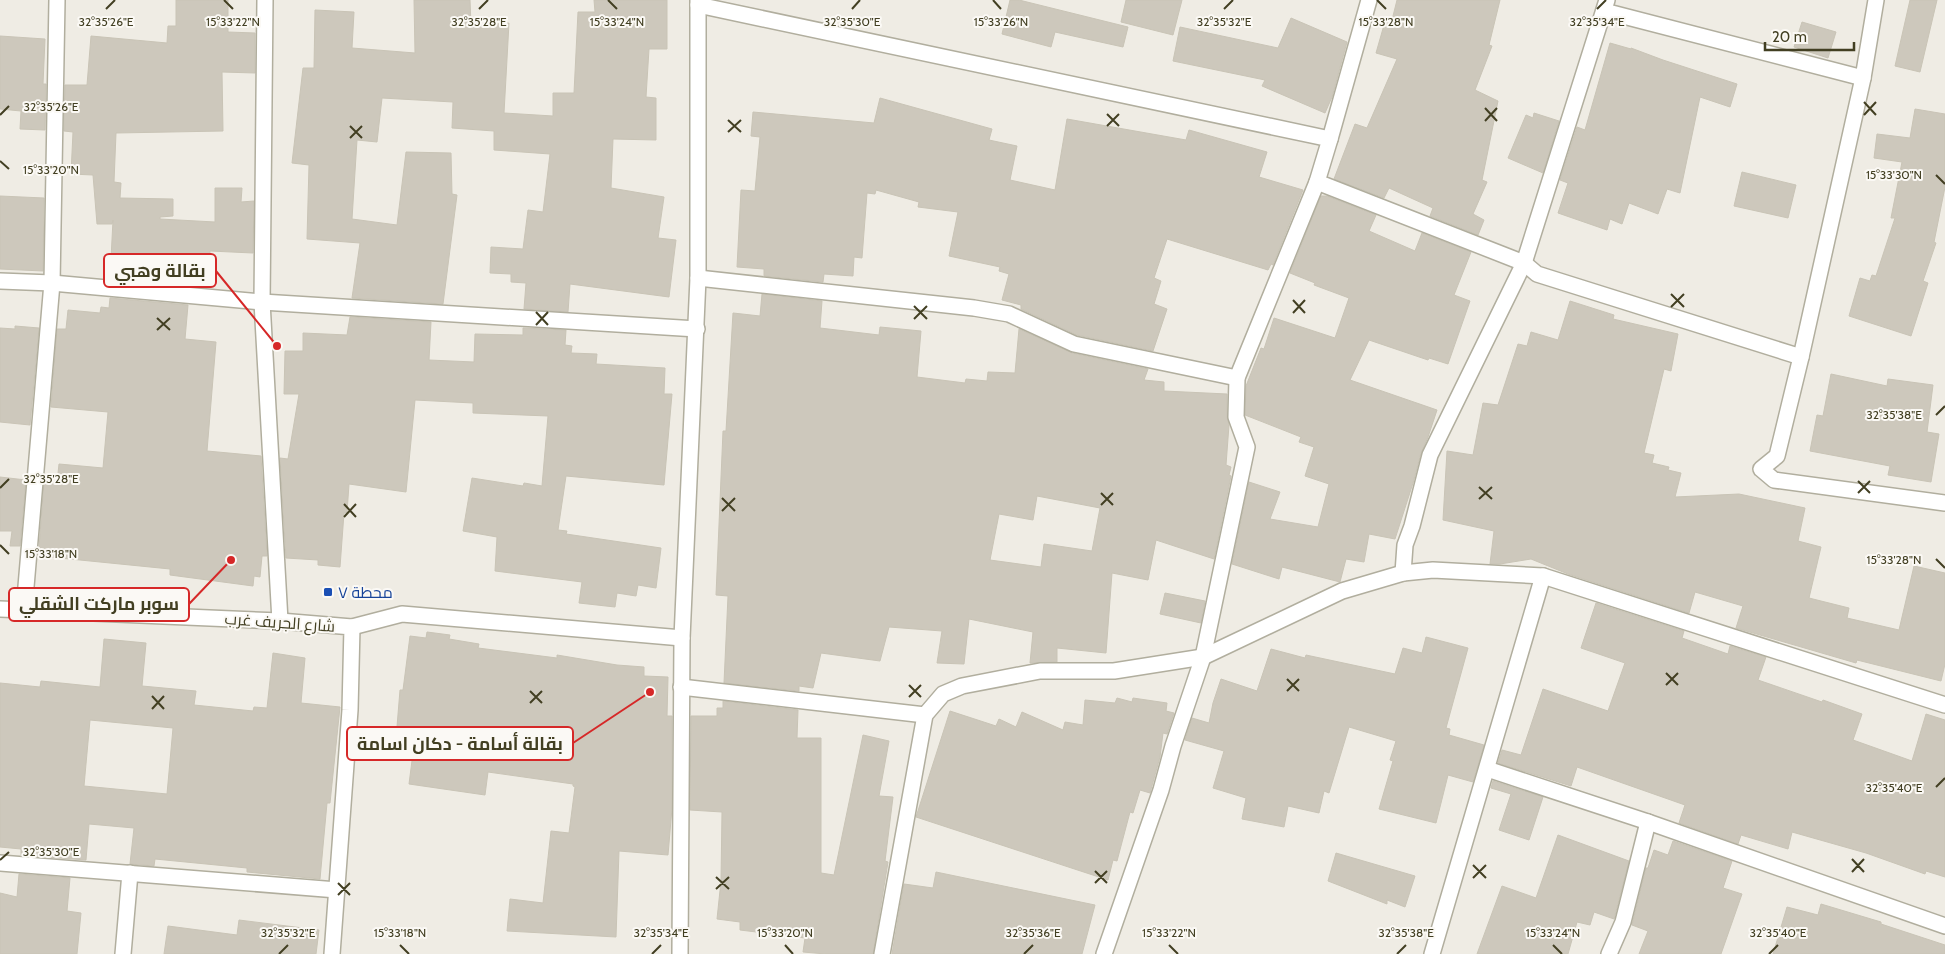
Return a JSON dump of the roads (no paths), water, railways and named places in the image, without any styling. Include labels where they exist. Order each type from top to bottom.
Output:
[{"type":"street","points":[[24,610],[52,282],[57,0]]},
{"type":"street","points":[[265,0],[262,302],[280,620]]},
{"type":"street","points":[[1104,954],[1161,790],[1173,746],[1203,657],[1247,447],[1236,417],[1237,378],[1317,182],[1369,0]]},
{"type":"street","points":[[1876,0],[1863,78],[1801,358],[1777,456],[1761,469],[1774,480],[1945,503]]},
{"type":"street","points":[[680,954],[682,638],[698,278],[698,2],[1330,139]]},
{"type":"street","points":[[1403,573],[1405,545],[1412,526],[1430,455],[1524,263],[1606,5],[1863,78]]},
{"type":"street","points":[[1317,182],[1524,263],[1537,274],[1801,358]]},
{"type":"street","points":[[698,278],[974,308],[1008,314],[1074,344],[1237,378]]},
{"type":"street","points":[[0,281],[52,282],[262,302],[697,329]]},
{"type":"street","points":[[882,954],[925,715],[943,694],[962,686],[1040,671],[1114,671],[1203,657],[1342,591],[1403,573],[1433,570],[1542,576],[1945,706]]},
{"type":"street","points":[[1432,954],[1542,576]]},
{"type":"street","name":"شارع الجريف غرب","points":[[0,609],[280,620],[352,627],[350,710],[332,954]]},
{"type":"street","points":[[352,627],[402,614],[682,638]]},
{"type":"street","points":[[681,687],[925,715]]},
{"type":"street","points":[[1487,769],[1648,822],[1945,926]]},
{"type":"street","points":[[1609,954],[1623,922],[1648,822]]},
{"type":"street","points":[[0,863],[337,890]]},
{"type":"street","points":[[123,954],[130,873]]},
{"type":"place","name":"بقالة وهبي","points":[[277,346]]},
{"type":"place","name":"سوبر ماركت الشقلي","points":[[231,560]]},
{"type":"place","name":"محطة ٧","points":[[328,592]]},
{"type":"place","name":"بقالة أسامة - دكان اسامة","points":[[650,692]]}]
